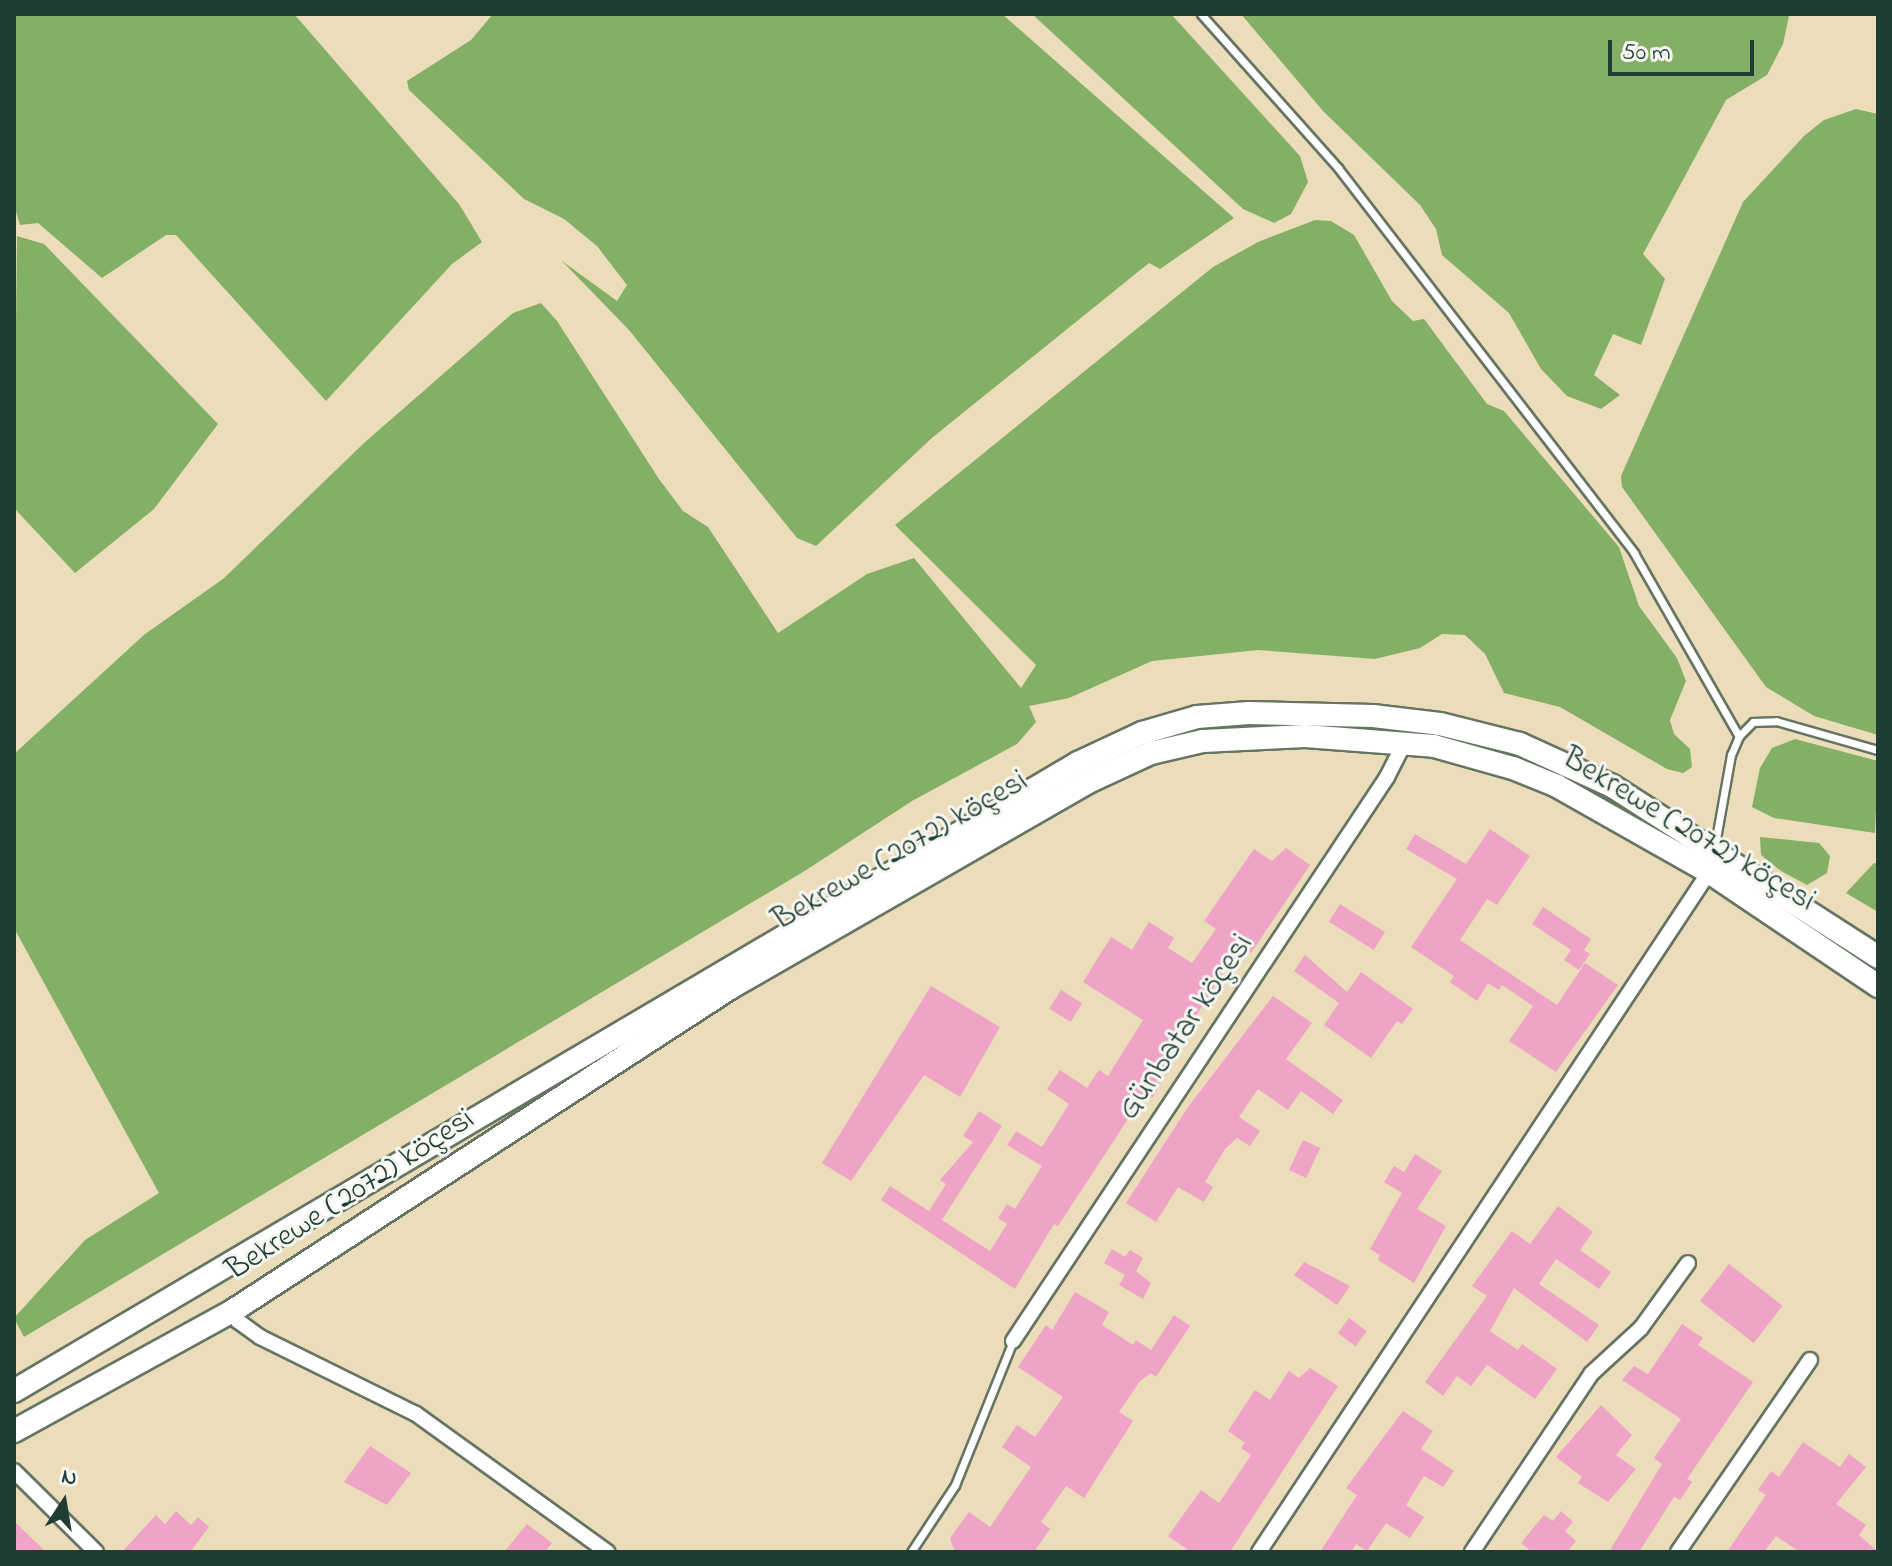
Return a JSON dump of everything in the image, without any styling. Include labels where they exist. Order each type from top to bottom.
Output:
[{"type":"main road","name":"Bekrewe (2072) köçesi","points":[[14,1391],[223,1272],[718,972],[1078,763],[1142,733],[1197,717],[1249,713],[1373,716],[1440,724],[1520,744],[1565,762],[1711,862],[1878,986]]},
{"type":"main road","name":"Bekrewe (2072) köçesi","points":[[14,1431],[234,1310],[730,988],[1086,783],[1151,753],[1203,741],[1305,736],[1404,743],[1513,768],[1557,786],[1711,862],[1878,957]]},
{"type":"street","name":"Günbatar köçesi","points":[[1013,1341],[1387,777],[1404,743]]},
{"type":"street","points":[[1259,1552],[1711,862]]},
{"type":"street","points":[[1472,1552],[1591,1374],[1641,1328],[1688,1263]]},
{"type":"street","points":[[234,1310],[238,1321],[260,1337],[416,1414],[607,1552]]},
{"type":"street","points":[[1678,1552],[1810,1360]]},
{"type":"street","points":[[14,1471],[96,1552]]},
{"type":"lane","points":[[1201,14],[1338,168],[1634,553],[1739,736]]},
{"type":"lane","points":[[1711,862],[1739,736],[1753,722],[1776,721],[1878,750]]},
{"type":"lane","points":[[911,1552],[955,1485],[1013,1341]]},
{"type":"green space","points":[[14,14],[294,14],[459,204],[482,242],[452,264],[326,401],[176,235],[166,235],[102,278],[38,223],[20,225],[14,205]]},
{"type":"green space","points":[[493,14],[1002,14],[1234,218],[1160,269],[1149,263],[933,437],[816,546],[797,538],[629,330],[562,261],[617,301],[627,285],[597,246],[564,219],[524,199],[409,90],[407,81],[471,40]]},
{"type":"green space","points":[[1032,14],[1171,14],[1300,156],[1308,182],[1291,214],[1274,223],[1243,209]]},
{"type":"green space","points":[[1241,14],[1789,16],[1783,44],[1767,75],[1726,100],[1643,254],[1665,279],[1641,345],[1613,334],[1594,375],[1620,395],[1601,409],[1567,396],[1541,369],[1509,313],[1442,255],[1436,229],[1420,205],[1323,111]]},
{"type":"green space","points":[[1856,109],[1878,114],[1878,735],[1814,716],[1766,687],[1622,487],[1621,476],[1743,202],[1804,136],[1824,120]]},
{"type":"green space","points":[[1315,220],[1331,221],[1354,235],[1392,301],[1413,321],[1424,319],[1487,404],[1504,411],[1619,547],[1639,606],[1677,658],[1686,681],[1670,720],[1674,734],[1690,749],[1692,767],[1683,773],[1667,769],[1560,707],[1504,693],[1485,654],[1465,635],[1442,634],[1420,648],[1375,659],[1258,650],[1152,661],[1069,698],[1029,706],[1036,722],[1017,744],[912,801],[803,872],[24,1337],[14,1318],[85,1240],[159,1193],[14,928],[14,754],[145,634],[223,579],[364,443],[513,313],[541,303],[557,321],[659,479],[683,511],[708,527],[778,633],[867,574],[914,558],[1021,688],[1036,665],[895,525],[1213,267],[1258,242]]},
{"type":"green space","points":[[17,236],[44,244],[218,424],[154,509],[75,573],[14,508]]},
{"type":"green space","points":[[1795,739],[1878,761],[1875,833],[1774,818],[1752,807],[1760,768],[1772,748]]},
{"type":"green space","points":[[1760,837],[1819,843],[1830,856],[1827,873],[1807,885],[1781,871],[1761,855]]},
{"type":"green space","points":[[1874,863],[1878,864],[1878,912],[1846,893]]},
{"type":"building","points":[[1490,829],[1530,856],[1497,905],[1487,899],[1460,940],[1557,1005],[1585,963],[1618,985],[1556,1072],[1509,1041],[1533,1006],[1502,985],[1499,990],[1488,983],[1477,1001],[1450,982],[1454,976],[1411,947],[1457,879],[1406,849],[1415,834],[1466,864]]},
{"type":"building","points":[[1286,848],[1310,865],[1251,953],[1242,947],[1218,980],[1156,1081],[1161,1084],[1152,1098],[1145,1093],[1058,1226],[1054,1224],[1015,1289],[881,1200],[890,1186],[929,1211],[946,1184],[940,1180],[973,1142],[963,1136],[979,1111],[1002,1126],[942,1220],[990,1251],[1007,1224],[998,1218],[1007,1204],[1015,1209],[1042,1166],[1007,1145],[1016,1131],[1042,1147],[1069,1104],[1047,1089],[1060,1070],[1087,1088],[1099,1070],[1108,1076],[1143,1020],[1083,982],[1111,937],[1132,950],[1149,922],[1174,938],[1168,948],[1192,963],[1216,929],[1204,921],[1254,849],[1272,861]]},
{"type":"building","points":[[1340,904],[1385,932],[1374,950],[1329,922]]},
{"type":"building","points":[[1543,907],[1591,939],[1584,950],[1590,954],[1579,970],[1564,960],[1571,950],[1532,924]]},
{"type":"building","points":[[1305,955],[1347,992],[1361,972],[1413,1009],[1402,1024],[1397,1021],[1371,1058],[1324,1025],[1339,1003],[1294,971]]},
{"type":"building","points":[[931,986],[1000,1027],[960,1097],[924,1075],[851,1181],[822,1163]]},
{"type":"building","points":[[1061,990],[1082,1003],[1071,1022],[1049,1009]]},
{"type":"building","points":[[1273,996],[1312,1023],[1286,1059],[1343,1100],[1333,1114],[1301,1091],[1288,1110],[1258,1089],[1239,1117],[1260,1131],[1250,1146],[1237,1138],[1225,1149],[1205,1182],[1213,1187],[1204,1202],[1178,1187],[1156,1222],[1126,1203],[1188,1107]]},
{"type":"building","points":[[1303,1140],[1320,1148],[1306,1178],[1289,1170]]},
{"type":"building","points":[[1415,1154],[1442,1171],[1417,1209],[1446,1226],[1414,1283],[1378,1260],[1380,1255],[1370,1249],[1402,1193],[1384,1182],[1394,1166],[1404,1172]]},
{"type":"building","points":[[1558,1206],[1593,1232],[1580,1250],[1611,1272],[1599,1289],[1556,1259],[1539,1284],[1599,1325],[1587,1342],[1514,1288],[1490,1331],[1518,1350],[1522,1344],[1557,1369],[1535,1399],[1487,1365],[1471,1386],[1457,1376],[1443,1396],[1425,1382],[1487,1296],[1472,1286],[1512,1231],[1530,1244]]},
{"type":"building","points":[[1112,1249],[1125,1257],[1130,1250],[1143,1258],[1136,1271],[1151,1283],[1143,1299],[1119,1285],[1125,1275],[1104,1263]]},
{"type":"building","points":[[1304,1262],[1350,1286],[1337,1305],[1294,1275]]},
{"type":"building","points":[[1729,1264],[1783,1306],[1754,1343],[1700,1301]]},
{"type":"building","points":[[1075,1292],[1109,1312],[1102,1325],[1133,1345],[1136,1340],[1151,1350],[1174,1315],[1190,1326],[1156,1377],[1151,1373],[1140,1381],[1119,1412],[1133,1421],[1084,1498],[1066,1486],[1041,1522],[1050,1529],[1034,1552],[955,1552],[950,1538],[969,1512],[990,1527],[1031,1467],[1002,1447],[1017,1425],[1035,1437],[1063,1397],[1018,1367],[1046,1325],[1052,1330]]},
{"type":"building","points":[[1349,1318],[1367,1331],[1356,1346],[1338,1333]]},
{"type":"building","points":[[1682,1324],[1703,1338],[1698,1345],[1753,1382],[1687,1479],[1692,1482],[1680,1500],[1674,1497],[1639,1552],[1609,1552],[1662,1464],[1654,1458],[1681,1419],[1622,1380],[1634,1366],[1648,1374]]},
{"type":"building","points":[[1310,1368],[1338,1386],[1230,1552],[1191,1552],[1168,1536],[1201,1490],[1219,1503],[1251,1455],[1241,1448],[1245,1443],[1228,1431],[1255,1390],[1270,1400],[1289,1371],[1299,1378]]},
{"type":"building","points":[[1601,1405],[1632,1435],[1616,1455],[1636,1469],[1608,1502],[1578,1483],[1582,1477],[1556,1457]]},
{"type":"building","points":[[1403,1411],[1433,1431],[1421,1449],[1454,1471],[1443,1487],[1424,1476],[1406,1505],[1424,1517],[1410,1538],[1386,1523],[1367,1551],[1356,1544],[1351,1552],[1320,1552],[1357,1495],[1346,1488]]},
{"type":"building","points":[[1803,1442],[1840,1467],[1849,1454],[1866,1467],[1836,1504],[1866,1525],[1859,1535],[1878,1552],[1800,1552],[1776,1536],[1764,1552],[1727,1552],[1766,1495],[1758,1490],[1771,1471],[1779,1477]]},
{"type":"building","points":[[370,1446],[411,1473],[387,1505],[344,1482]]},
{"type":"building","points":[[176,1511],[191,1525],[198,1517],[209,1527],[190,1552],[122,1552],[156,1515],[165,1524]]},
{"type":"building","points":[[1561,1511],[1573,1522],[1565,1531],[1576,1541],[1567,1552],[1532,1552],[1521,1543],[1544,1515],[1553,1521]]},
{"type":"building","points":[[14,1521],[46,1552],[14,1552]]},
{"type":"building","points":[[527,1524],[552,1543],[545,1552],[504,1552]]}]
